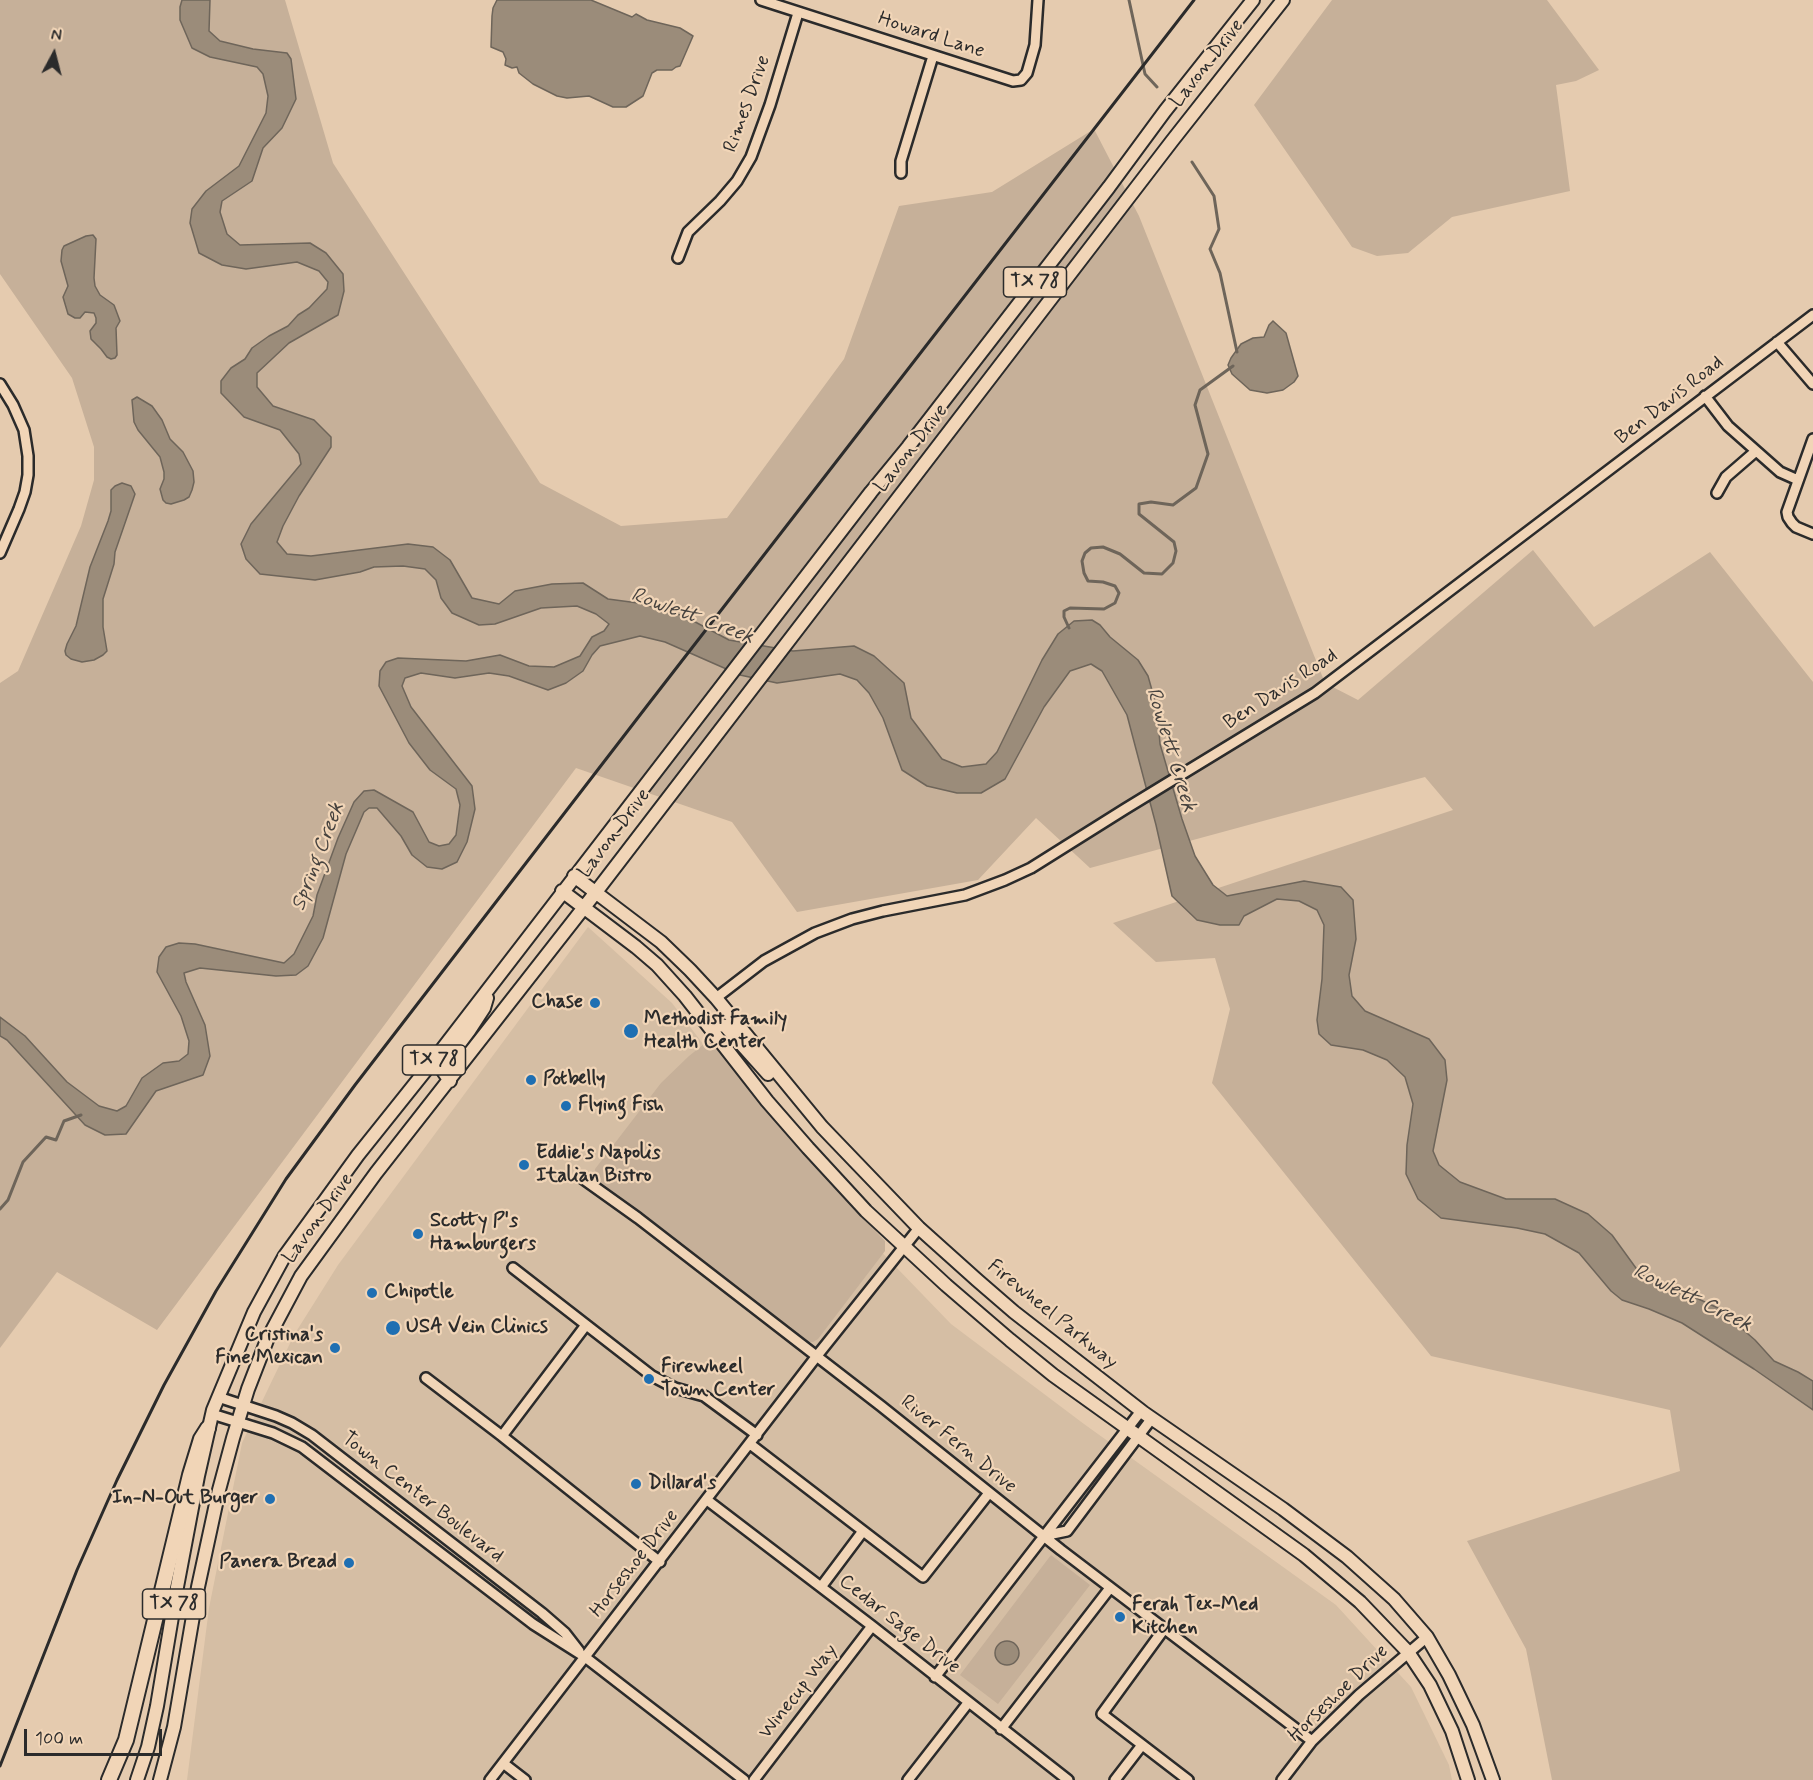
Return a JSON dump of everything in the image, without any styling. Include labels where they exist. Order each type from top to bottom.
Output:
[{"type":"highway","points":[[109,1780],[126,1740],[190,1475],[201,1439],[208,1428]]},
{"type":"main road","name":"Lavon Drive","points":[[137,1780],[148,1747],[157,1706],[177,1587],[208,1428],[218,1397],[254,1312],[284,1257],[358,1155],[1253,0]]},
{"type":"main road","name":"Lavon Drive","points":[[160,1780],[174,1727],[198,1587],[219,1490],[237,1422],[267,1340],[301,1276],[376,1173],[596,892],[1172,141],[1283,0]]},
{"type":"main road","name":"Firewheel Parkway","points":[[574,876],[661,942],[716,998],[822,1127],[919,1228],[1014,1312],[1147,1414],[1283,1509],[1347,1557],[1394,1599],[1427,1637],[1449,1675],[1473,1725],[1492,1780]]},
{"type":"main road","points":[[562,891],[636,946],[657,965],[767,1101],[866,1211],[903,1246],[1010,1340],[1053,1374],[1304,1555],[1360,1602],[1408,1652],[1430,1685],[1460,1753],[1468,1780]]},
{"type":"main road","points":[[450,1080],[443,1071],[445,1063],[484,1008],[490,986]]},
{"type":"main road","points":[[711,1029],[720,1025],[733,1033],[790,1100],[822,1127]]},
{"type":"street","name":"Howard Lane","points":[[761,0],[1013,81],[1022,80],[1027,73],[1035,45],[1038,0]]},
{"type":"street","name":"Rimes Drive","points":[[678,258],[688,232],[737,181],[751,156],[770,105],[798,13]]},
{"type":"street","points":[[901,173],[901,161],[933,56]]},
{"type":"street","name":"Ben Davis Road","points":[[716,998],[764,961],[815,933],[862,916],[943,900],[984,889],[1031,868],[1315,693],[1813,315]]},
{"type":"street","points":[[1777,342],[1813,384]]},
{"type":"street","points":[[0,384],[13,405],[24,430],[28,466],[25,492],[0,553]]},
{"type":"street","points":[[1705,396],[1728,426],[1780,472],[1798,480]]},
{"type":"street","points":[[1813,439],[1789,507],[1788,516],[1796,527],[1813,534]]},
{"type":"street","points":[[1717,493],[1726,477],[1756,451]]},
{"type":"street","name":"River Fern Drive","points":[[582,1178],[882,1406],[1043,1536],[1312,1741]]},
{"type":"street","name":"Horseshoe Drive","points":[[490,1780],[816,1357],[919,1228]]},
{"type":"street","points":[[513,1268],[652,1376],[675,1388],[704,1396],[757,1435]]},
{"type":"street","points":[[501,1436],[586,1325]]},
{"type":"street","points":[[426,1378],[660,1562]]},
{"type":"street","name":"Town Center Boulevard","points":[[218,1397],[276,1416],[312,1435],[542,1613],[565,1633],[585,1657]]},
{"type":"street","name":"Town Center Boulevard","points":[[212,1414],[288,1439],[302,1447],[533,1624],[585,1657],[744,1780]]},
{"type":"street","points":[[935,1677],[1127,1429],[1147,1414]]},
{"type":"street","points":[[1043,1536],[1067,1531],[1138,1437],[1147,1414]]},
{"type":"street","points":[[750,1444],[923,1577],[989,1493]]},
{"type":"street","name":"Cedar Sage Drive","points":[[707,1500],[1068,1780]]},
{"type":"street","points":[[821,1587],[863,1531]]},
{"type":"street","points":[[1001,1728],[1110,1588]]},
{"type":"street","name":"Winecup Way","points":[[754,1780],[872,1626]]},
{"type":"street","points":[[1164,1629],[1102,1714],[1188,1780]]},
{"type":"street","name":"Horseshoe Drive","points":[[1282,1780],[1312,1741],[1359,1695],[1427,1637]]},
{"type":"street","points":[[908,1780],[968,1703]]},
{"type":"street","points":[[1115,1780],[1142,1745]]},
{"type":"street","points":[[503,1763],[525,1780]]},
{"type":"shaded area","points":[[0,0],[285,0],[333,163],[540,483],[621,526],[727,518],[844,359],[899,206],[992,192],[1094,129],[1139,216],[1325,683],[1358,700],[1533,550],[1594,627],[1710,552],[1813,682],[1813,1780],[1552,1780],[1526,1649],[1467,1541],[1680,1471],[1670,1410],[1431,1356],[1212,1083],[1230,1009],[1215,958],[1156,962],[1113,923],[1453,810],[1425,777],[1090,868],[1036,818],[978,880],[797,912],[732,822],[576,768],[157,1330],[57,1272],[0,1348],[0,683],[18,671],[81,526],[94,480],[94,447],[72,378],[0,274]]},
{"type":"shaded area","points":[[1332,0],[1547,0],[1599,70],[1576,81],[1556,85],[1570,191],[1452,217],[1408,253],[1377,256],[1352,247],[1254,105]]},
{"type":"shaded area","name":"Firewheel Town Center","points":[[588,927],[672,1003],[784,1151],[951,1324],[1084,1424],[1336,1605],[1411,1687],[1449,1765],[1452,1780],[187,1780],[209,1608],[242,1443],[294,1335],[338,1265]]},
{"type":"shaded area","points":[[704,1044],[715,1044],[815,1161],[839,1193],[885,1241],[885,1251],[818,1339],[813,1342],[800,1340],[594,1179],[595,1169],[661,1083],[689,1056]]},
{"type":"shaded area","points":[[1051,1555],[1090,1585],[998,1704],[960,1675]]},
{"type":"water","name":"Rowlett Creek","points":[[182,0],[210,0],[209,31],[220,41],[253,49],[287,53],[291,59],[296,99],[282,128],[263,148],[252,181],[222,201],[220,212],[227,234],[240,245],[310,243],[326,253],[343,274],[344,291],[338,315],[289,343],[257,373],[257,387],[273,406],[314,420],[331,437],[331,447],[299,496],[283,526],[277,542],[287,554],[311,556],[408,544],[433,547],[450,560],[472,598],[499,604],[515,591],[552,584],[583,583],[608,599],[638,603],[684,616],[729,640],[793,651],[854,646],[874,656],[904,683],[911,718],[942,759],[962,767],[986,764],[997,752],[1042,660],[1058,634],[1074,621],[1092,620],[1138,660],[1148,676],[1157,708],[1160,744],[1182,819],[1195,856],[1213,885],[1227,896],[1304,881],[1341,887],[1353,900],[1356,939],[1349,975],[1352,996],[1365,1011],[1429,1039],[1445,1060],[1447,1080],[1433,1151],[1439,1165],[1460,1182],[1506,1199],[1555,1199],[1588,1214],[1612,1235],[1641,1275],[1718,1308],[1755,1340],[1774,1361],[1813,1381],[1813,1410],[1682,1323],[1622,1300],[1611,1291],[1579,1253],[1545,1234],[1441,1218],[1418,1199],[1406,1174],[1407,1145],[1413,1104],[1405,1077],[1387,1060],[1363,1050],[1331,1045],[1319,1034],[1317,1020],[1322,979],[1324,925],[1317,910],[1299,901],[1277,899],[1244,916],[1239,925],[1220,925],[1197,920],[1172,896],[1127,715],[1102,671],[1091,664],[1070,671],[1044,707],[1005,779],[981,793],[957,793],[927,786],[902,770],[883,718],[869,693],[857,680],[840,674],[777,683],[740,675],[665,642],[640,636],[600,646],[583,671],[566,683],[548,690],[509,676],[489,673],[455,678],[421,673],[405,678],[402,686],[411,707],[472,786],[475,809],[467,842],[457,862],[442,869],[427,867],[412,855],[401,836],[377,808],[369,808],[364,812],[346,854],[323,938],[308,966],[296,975],[276,976],[200,968],[184,973],[205,1025],[210,1056],[203,1075],[156,1091],[126,1134],[105,1135],[85,1125],[7,1040],[0,1036],[0,1017],[25,1036],[67,1082],[99,1106],[117,1111],[126,1106],[142,1078],[163,1063],[179,1061],[188,1054],[189,1041],[181,1016],[157,972],[159,957],[166,947],[179,943],[195,944],[284,963],[294,954],[313,916],[317,895],[338,838],[354,802],[364,791],[374,790],[413,812],[429,842],[439,846],[449,844],[456,835],[460,805],[456,789],[430,770],[409,743],[379,686],[380,671],[386,662],[398,658],[466,661],[500,655],[529,666],[554,667],[580,656],[592,637],[604,631],[609,624],[596,614],[577,606],[541,608],[495,624],[479,625],[452,613],[441,598],[436,580],[425,569],[403,566],[374,567],[360,572],[315,580],[260,574],[246,559],[241,544],[251,524],[301,464],[299,454],[280,430],[244,417],[221,393],[221,381],[231,368],[245,359],[252,348],[288,326],[298,315],[309,308],[327,289],[328,282],[319,271],[297,262],[246,269],[222,265],[199,253],[190,223],[192,209],[206,191],[239,166],[266,113],[268,96],[263,74],[257,67],[210,57],[192,48],[180,20]]},
{"type":"water","points":[[497,0],[591,0],[632,17],[636,14],[647,20],[680,28],[693,36],[680,66],[672,70],[657,70],[652,73],[643,96],[626,107],[613,107],[589,96],[567,98],[557,96],[533,84],[519,73],[517,67],[512,68],[505,65],[506,59],[503,52],[491,47],[493,8]]},
{"type":"water","points":[[93,235],[96,239],[95,286],[100,295],[114,305],[120,321],[116,328],[117,355],[111,359],[91,339],[90,331],[96,323],[94,313],[85,312],[80,318],[75,318],[68,314],[63,297],[68,286],[61,261],[62,250],[64,246]]},
{"type":"water","points":[[1273,321],[1286,333],[1298,376],[1283,390],[1267,393],[1250,390],[1232,374],[1228,365],[1241,344],[1253,338],[1264,337]]},
{"type":"water","points":[[137,397],[152,406],[162,420],[170,439],[183,452],[193,471],[192,490],[189,497],[184,500],[171,504],[163,500],[160,489],[164,472],[160,457],[134,422],[132,400]]},
{"type":"water","points":[[122,483],[131,486],[135,494],[115,552],[114,564],[103,599],[103,627],[107,651],[94,660],[82,662],[71,659],[65,651],[76,626],[90,567],[111,511],[111,490]]},
{"type":"water","points":[[1007,1641],[1016,1644],[1019,1653],[1016,1662],[1007,1665],[998,1662],[995,1653],[998,1644]]},
{"type":"waterway","points":[[1129,0],[1145,74],[1157,87]]},
{"type":"waterway","points":[[1192,162],[1214,196],[1219,229],[1210,249],[1220,273],[1237,352]]},
{"type":"waterway","points":[[1069,628],[1064,611],[1070,608],[1104,609],[1115,603],[1119,593],[1115,586],[1088,581],[1082,561],[1085,553],[1091,548],[1103,547],[1120,554],[1144,573],[1162,574],[1173,563],[1176,551],[1174,542],[1139,514],[1139,504],[1151,502],[1173,505],[1196,488],[1208,454],[1195,405],[1200,390],[1233,366]]},
{"type":"waterway","points":[[0,1209],[8,1200],[23,1162],[46,1137],[56,1140],[64,1121],[81,1115]]},
{"type":"railway","points":[[0,1766],[77,1570],[117,1480],[164,1385],[216,1291],[286,1179],[355,1085],[1194,0]]},
{"type":"place","name":"Chase","points":[[595,1003]]},
{"type":"place","name":"Methodist Family Health Center","points":[[631,1031]]},
{"type":"place","name":"Potbelly","points":[[531,1080]]},
{"type":"place","name":"Flying Fish","points":[[566,1106]]},
{"type":"place","name":"Eddie's Napolis Italian Bistro","points":[[524,1165]]},
{"type":"place","name":"Scotty P's Hamburgers","points":[[418,1234]]},
{"type":"place","name":"Chipotle","points":[[372,1293]]},
{"type":"place","name":"USA Vein Clinics","points":[[393,1328]]},
{"type":"place","name":"Cristina's Fine Mexican","points":[[335,1348]]},
{"type":"place","name":"Firewheel Town Center","points":[[649,1379]]},
{"type":"place","name":"Dillard's","points":[[636,1484]]},
{"type":"place","name":"In-N-Out Burger","points":[[270,1499]]},
{"type":"place","name":"Panera Bread","points":[[349,1563]]},
{"type":"place","name":"Ferah Tex-Med Kitchen","points":[[1120,1617]]},
{"type":"water label","name":"Spring Creek","points":[[319,857]]}]
